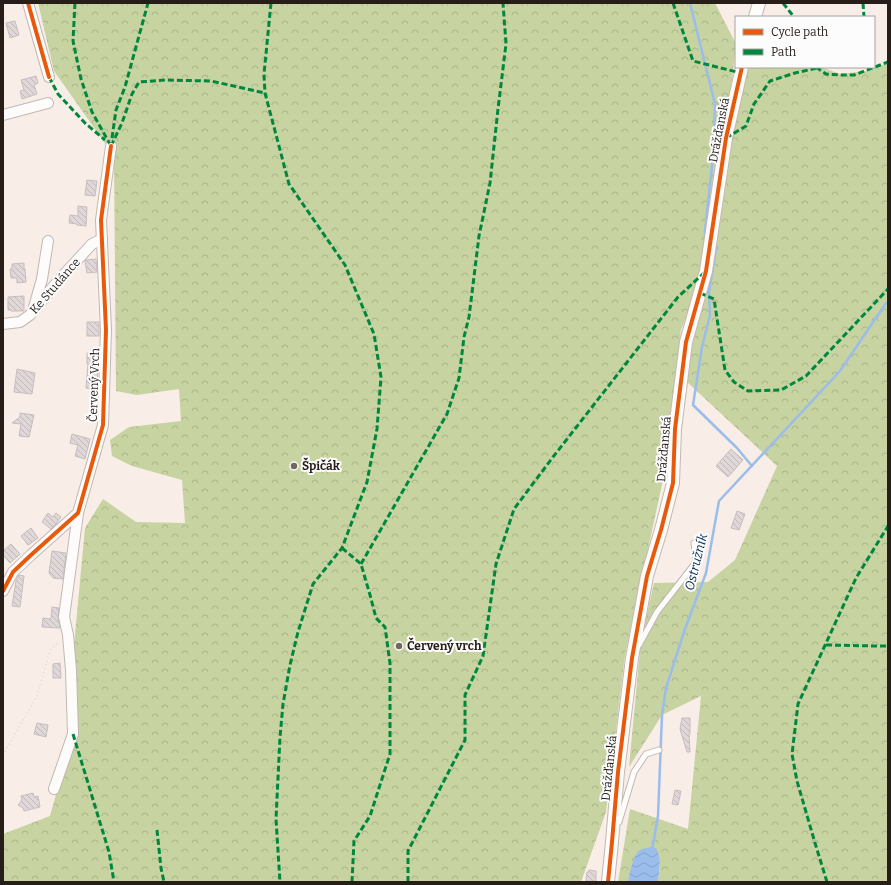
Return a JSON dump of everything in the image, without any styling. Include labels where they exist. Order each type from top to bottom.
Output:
[{"type":"street","points":[[28,3],[48,77]]},
{"type":"street","points":[[755,16],[759,3]]},
{"type":"street","name":"Drážďanská","points":[[608,882],[618,772],[632,658],[647,576],[673,483],[676,429],[686,342],[706,271],[726,138],[742,68]]},
{"type":"street","points":[[3,115],[48,103]]},
{"type":"street","name":"Červený Vrch","points":[[54,789],[73,734],[71,670],[68,635],[64,617],[78,514],[103,425],[106,330],[101,220],[111,146]]},
{"type":"street","name":"Ke Studánce","points":[[3,324],[20,322],[30,315],[58,280],[92,244],[102,239]]},
{"type":"street","points":[[33,311],[42,280],[48,241]]},
{"type":"street","points":[[3,591],[13,572],[78,514]]},
{"type":"lane","points":[[632,658],[657,612],[696,562],[694,543]]},
{"type":"lane","points":[[612,842],[634,772],[646,754],[659,750]]},
{"type":"path","points":[[3,755],[37,696],[50,650],[68,635]]},
{"type":"green space","name":"Červený vrch","points":[[38,3],[715,3],[735,42],[731,88],[701,267],[694,298],[681,330],[663,480],[625,655],[606,812],[581,882],[3,882],[3,834],[50,816],[76,731],[73,656],[85,528],[103,499],[136,522],[185,523],[182,480],[132,466],[112,456],[110,440],[129,427],[181,421],[179,389],[137,395],[116,391],[114,156],[54,71]]},
{"type":"green space","points":[[888,63],[888,882],[658,882],[660,863],[629,876],[628,882],[618,882],[630,809],[688,829],[701,696],[662,715],[629,767],[641,640],[654,583],[708,582],[735,560],[777,466],[685,380],[690,345],[702,310],[716,232],[727,156],[747,68],[824,68],[840,74],[866,71]]},
{"type":"water","points":[[652,847],[656,848],[659,856],[660,865],[658,882],[628,882],[632,864],[638,852],[640,850]]},
{"type":"building","points":[[15,21],[19,35],[10,38],[6,23]]},
{"type":"building","points":[[36,76],[38,83],[34,85],[37,94],[22,99],[20,91],[24,90],[21,80]]},
{"type":"building","points":[[87,180],[97,181],[95,196],[85,195]]},
{"type":"building","points":[[78,206],[87,207],[86,226],[69,223],[70,215],[78,216]]},
{"type":"building","points":[[96,259],[97,272],[87,273],[85,261]]},
{"type":"building","points":[[24,263],[26,282],[17,283],[17,278],[11,278],[10,269],[12,269],[12,264]]},
{"type":"building","points":[[24,296],[24,311],[8,310],[8,297]]},
{"type":"building","points":[[87,322],[99,322],[99,336],[87,336]]},
{"type":"building","points":[[87,353],[99,353],[97,384],[93,384],[92,389],[86,388],[88,364]]},
{"type":"building","points":[[17,369],[35,373],[32,394],[14,392]]},
{"type":"building","points":[[20,413],[34,415],[29,437],[19,436],[21,424],[12,423],[20,417]]},
{"type":"building","points":[[72,434],[90,439],[85,459],[75,456],[78,445],[70,443]]},
{"type":"building","points":[[731,449],[743,460],[728,477],[716,466]]},
{"type":"building","points":[[737,511],[745,514],[739,530],[731,528]]},
{"type":"building","points":[[48,513],[53,517],[56,513],[61,517],[51,529],[42,522]]},
{"type":"building","points":[[31,528],[38,538],[28,545],[21,536]]},
{"type":"building","points":[[11,544],[20,554],[10,563],[3,555],[3,551]]},
{"type":"building","points":[[52,551],[66,553],[63,579],[53,578],[49,573]]},
{"type":"building","points":[[19,575],[24,576],[20,607],[12,606],[16,581]]},
{"type":"building","points":[[52,607],[59,608],[58,618],[60,628],[42,627],[43,618],[51,619]]},
{"type":"building","points":[[60,663],[61,678],[53,678],[53,664]]},
{"type":"building","points":[[682,718],[690,718],[690,752],[687,752],[680,729]]},
{"type":"building","points":[[37,723],[48,725],[46,737],[34,734]]},
{"type":"building","points":[[675,790],[681,791],[678,805],[672,804]]},
{"type":"building","points":[[33,793],[34,797],[38,796],[40,807],[24,811],[23,808],[18,805],[22,800],[21,796]]},
{"type":"building","points":[[589,870],[596,871],[596,881],[586,881],[587,872],[589,872]]},
{"type":"waterway","points":[[690,3],[715,104],[713,156],[705,243]]},
{"type":"waterway","points":[[713,248],[716,249],[709,292],[710,315],[702,347],[693,405],[737,448],[752,466]]},
{"type":"waterway","name":"Ostružník","points":[[652,850],[658,816],[662,715],[666,688],[685,629],[706,573],[719,501],[840,371],[886,303],[888,303]]},
{"type":"marked path","points":[[75,3],[73,41],[81,79],[92,112],[111,146]]},
{"type":"marked path","points":[[112,138],[116,110],[125,87],[148,3]]},
{"type":"marked path","points":[[271,3],[264,74],[265,93],[289,184],[345,265],[374,334],[381,377],[377,429],[367,482],[342,548],[313,584],[298,632],[290,665],[283,704],[276,819],[280,882]]},
{"type":"marked path","points":[[361,564],[447,414],[459,378],[464,337],[469,317],[479,236],[490,183],[506,44],[503,3]]},
{"type":"marked path","points":[[673,3],[693,61],[741,73]]},
{"type":"marked path","points":[[783,3],[793,16]]},
{"type":"marked path","points":[[863,3],[864,16]]},
{"type":"marked path","points":[[875,67],[888,62]]},
{"type":"marked path","points":[[817,68],[826,74],[841,75],[854,75],[872,68]]},
{"type":"marked path","points":[[726,138],[746,126],[754,104],[770,81],[817,68]]},
{"type":"marked path","points":[[49,77],[58,94],[85,123],[105,140]]},
{"type":"marked path","points":[[111,146],[122,123],[132,94],[139,82],[165,80],[211,81],[265,93]]},
{"type":"marked path","points":[[408,882],[408,851],[465,740],[465,695],[483,656],[496,564],[514,509],[678,297],[705,272]]},
{"type":"marked path","points":[[700,293],[714,299],[725,370],[734,382],[748,391],[781,390],[806,376],[888,289]]},
{"type":"marked path","points":[[827,882],[797,781],[792,754],[798,704],[856,578],[888,526]]},
{"type":"marked path","points":[[342,548],[361,564],[376,618],[385,627],[390,663],[390,754],[370,816],[354,841],[352,882]]},
{"type":"marked path","points":[[826,645],[888,646]]},
{"type":"marked path","points":[[73,734],[109,852],[114,882]]},
{"type":"marked path","points":[[157,830],[164,882]]},
{"type":"cycle path","points":[[28,3],[49,77]]},
{"type":"cycle path","points":[[608,882],[618,772],[632,658],[647,576],[673,483],[675,429],[686,342],[706,271],[726,138],[742,68]]},
{"type":"cycle path","points":[[3,591],[13,572],[78,513],[103,425],[106,330],[101,220],[111,146]]},
{"type":"place","name":"Špičák","points":[[294,466]]},
{"type":"place","name":"Červený vrch","points":[[399,646]]}]
